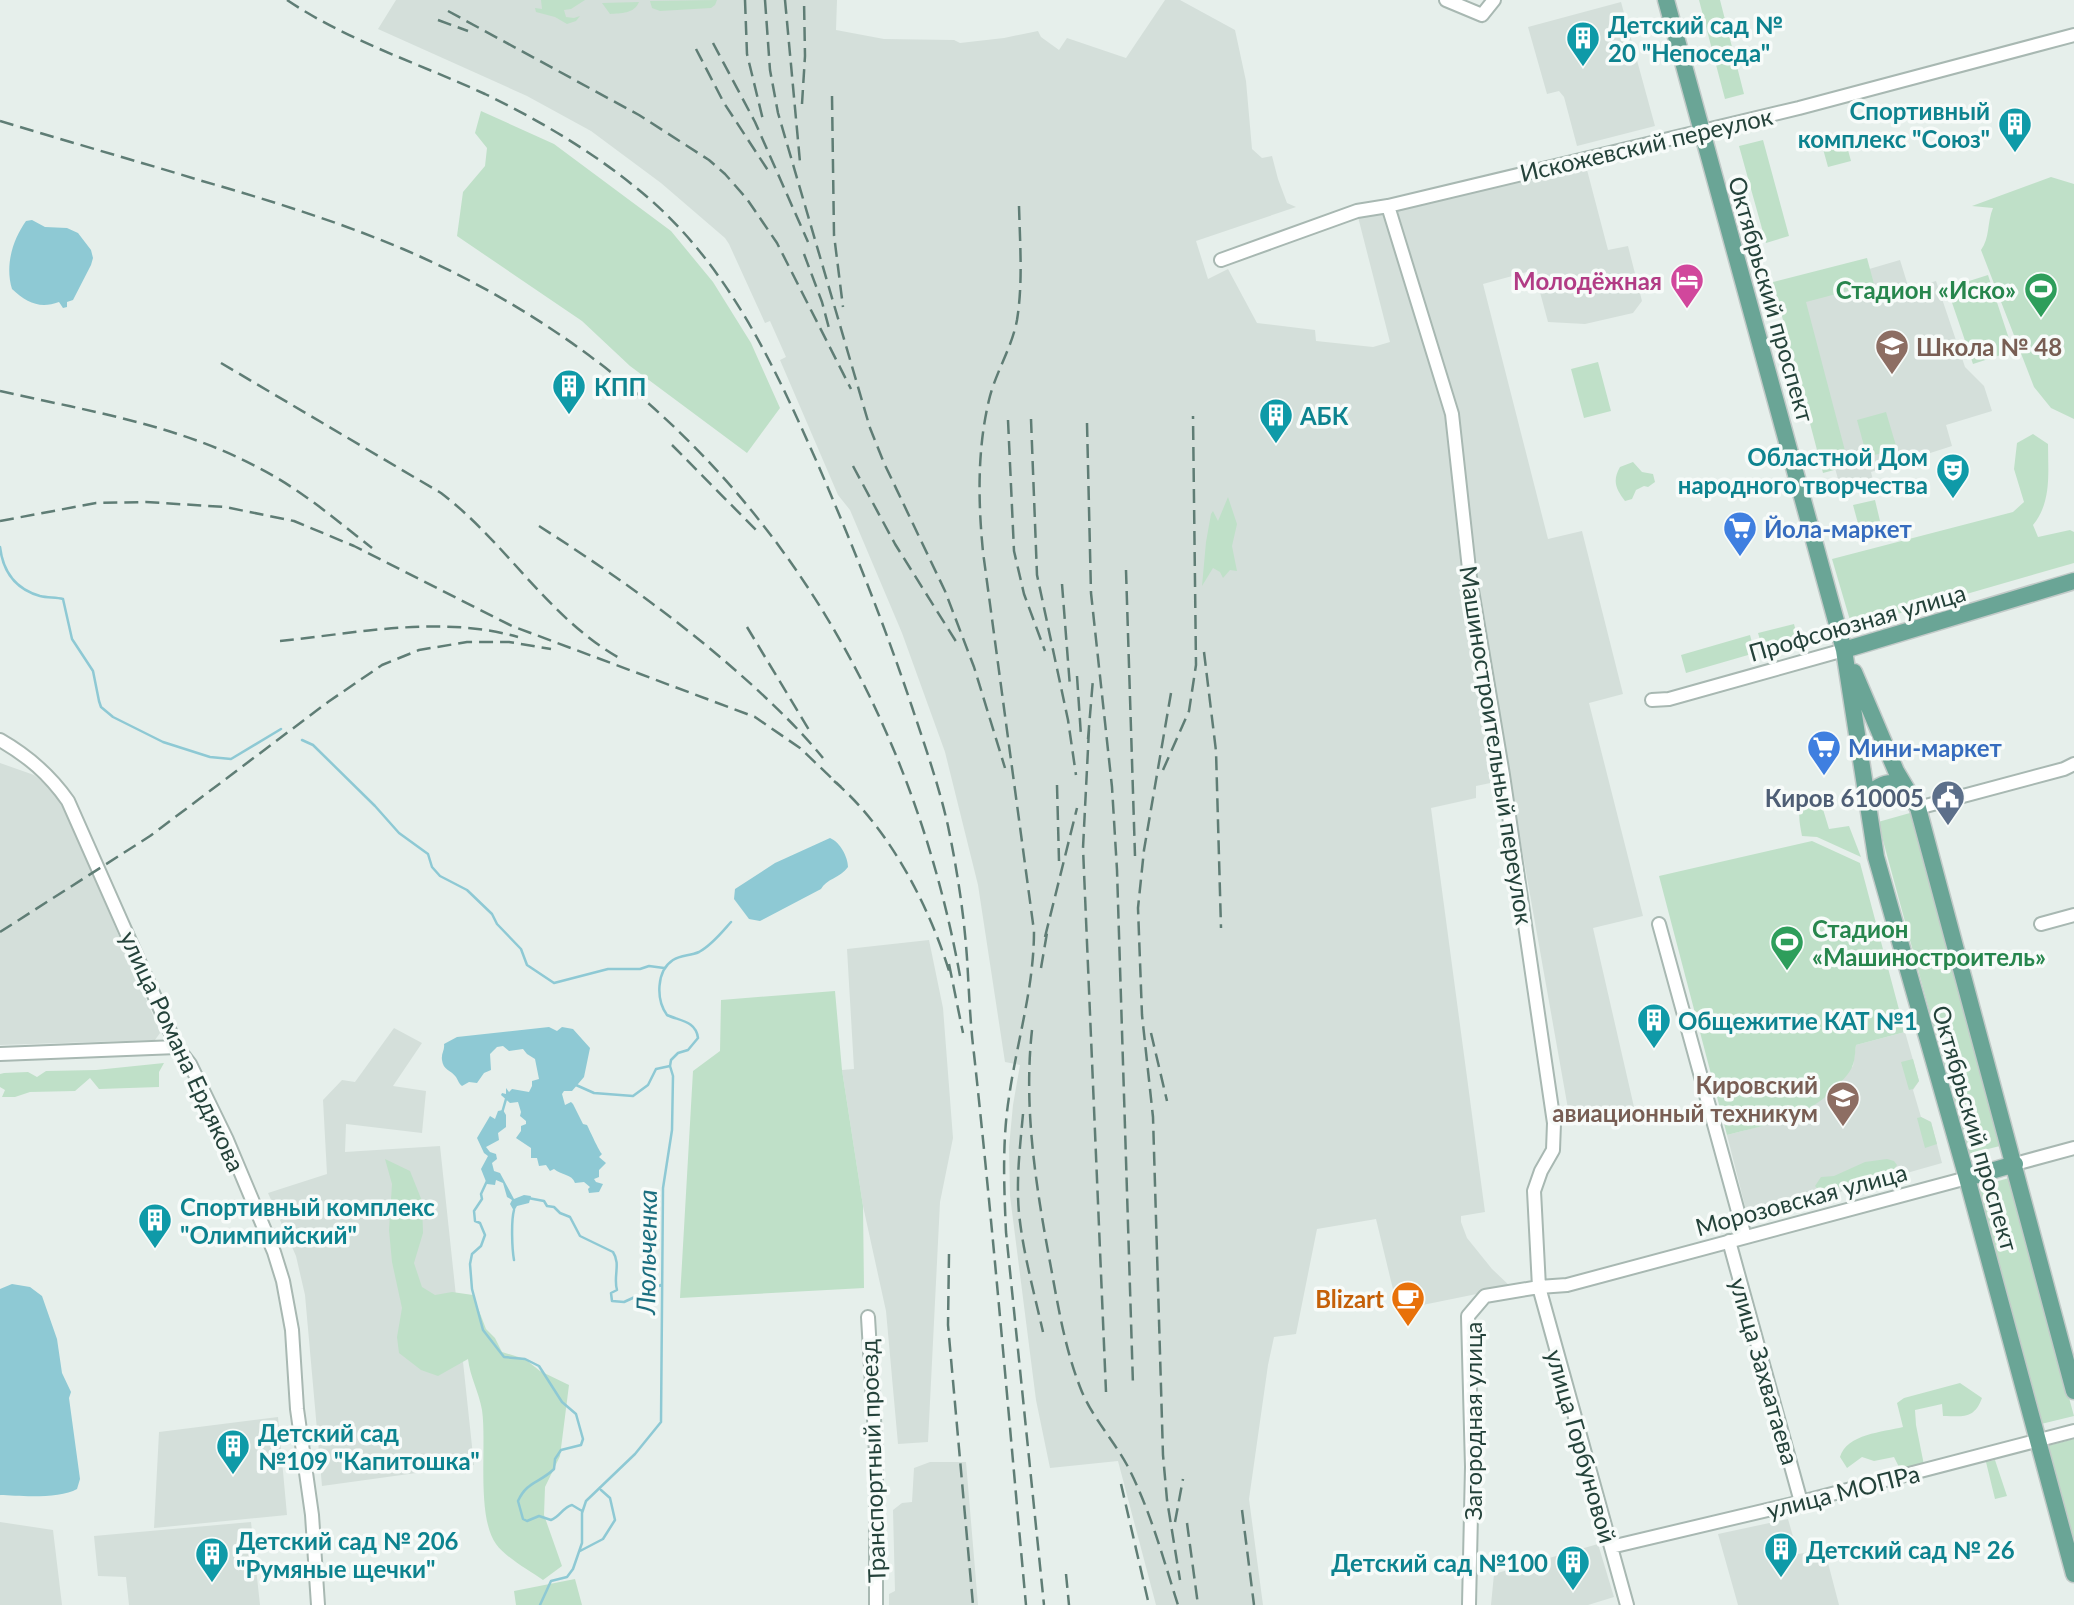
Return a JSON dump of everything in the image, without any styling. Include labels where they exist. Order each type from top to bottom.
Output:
[{"type":"main road","name":"Октябрьский проспект","points":[[1666,0],[1844,650],[1876,856],[2074,1574]]},
{"type":"main road","name":"Профсоюзная улица","points":[[1844,650],[2074,581]]},
{"type":"main road","name":"Октябрьский проспект","points":[[1844,650],[1896,771],[1918,808],[2074,1391]]},
{"type":"main road","points":[[1866,798],[1882,784],[1899,783],[1905,786]]},
{"type":"main road","name":"Морозовская улица","points":[[1966,1178],[2015,1164]]},
{"type":"street","points":[[1446,0],[1482,15],[1494,0]]},
{"type":"street","name":"Искожевский переулок","points":[[1221,260],[1357,211],[1702,132],[2074,35]]},
{"type":"street","name":"Машиностроительный переулок","points":[[1388,206],[1452,414],[1470,578],[1503,775],[1554,1123],[1553,1150],[1534,1191],[1539,1287]]},
{"type":"street","name":"Профсоюзная улица","points":[[1652,700],[1670,699],[1844,650]]},
{"type":"street","name":"улица Романа Ердякова","points":[[0,740],[25,754],[43,769],[68,801],[177,1047],[190,1064],[227,1140],[274,1252],[284,1281],[292,1330],[297,1409],[312,1515],[318,1605]]},
{"type":"street","points":[[1918,808],[2074,764]]},
{"type":"street","points":[[2041,924],[2074,915]]},
{"type":"street","points":[[1659,924],[1745,1237]]},
{"type":"street","points":[[0,1054],[177,1047]]},
{"type":"street","name":"Морозовская улица","points":[[2015,1164],[2074,1148]]},
{"type":"street","name":"Морозовская улица","points":[[1539,1287],[1567,1285],[1966,1178]]},
{"type":"street","name":"улица Захватаева","points":[[1729,1241],[1801,1502]]},
{"type":"street","name":"улица Горбуновой","points":[[1539,1287],[1627,1605]]},
{"type":"street","name":"Загородная улица","points":[[1469,1605],[1472,1466],[1468,1316],[1485,1296],[1539,1287]]},
{"type":"street","name":"Транспортный проезд","points":[[868,1317],[876,1471],[876,1605]]},
{"type":"street","name":"улица МОПРа","points":[[1611,1547],[1801,1502],[2074,1431]]},
{"type":"shaded area","points":[[396,0],[837,0],[836,30],[884,39],[954,40],[960,43],[1038,31],[1041,37],[1059,50],[1067,38],[1126,58],[1165,0],[1180,0],[1235,30],[1246,81],[1252,149],[1262,158],[1272,156],[1287,203],[1296,207],[1196,241],[1208,279],[1228,269],[1257,323],[1315,330],[1316,341],[1373,347],[1390,342],[1358,217],[1586,166],[1608,250],[1628,246],[1642,301],[1633,313],[1585,324],[1548,322],[1534,270],[1483,284],[1548,539],[1582,531],[1623,694],[1589,703],[1643,916],[1593,928],[1634,1107],[1570,1120],[1512,793],[1500,781],[1476,786],[1476,798],[1431,808],[1485,1212],[1461,1216],[1461,1222],[1467,1238],[1492,1269],[1511,1287],[1398,1310],[1376,1219],[1317,1229],[1296,1334],[1274,1337],[1268,1365],[1249,1499],[1263,1605],[1156,1605],[1118,1461],[1050,1468],[1036,1400],[1010,1196],[1009,1147],[1020,1065],[1005,1062],[978,885],[945,752],[902,633],[850,510],[838,495],[780,360],[786,357],[770,321],[765,323],[729,244],[661,183],[591,131],[527,96],[378,29]]},
{"type":"shaded area","points":[[1621,2],[1655,126],[1577,146],[1564,97],[1559,91],[1547,94],[1528,27]]},
{"type":"shaded area","name":"Школа № 48","points":[[1900,260],[1909,289],[1936,281],[1965,367],[1984,386],[1992,411],[1946,425],[1952,446],[1871,472],[1873,480],[1841,490],[1787,293]]},
{"type":"shaded area","points":[[0,763],[34,775],[58,794],[158,1027],[160,1033],[155,1040],[0,1045]]},
{"type":"shaded area","points":[[929,940],[943,1008],[953,1138],[940,1202],[928,1442],[898,1444],[886,1311],[863,1206],[842,1070],[854,1069],[847,949]]},
{"type":"shaded area","points":[[394,1028],[422,1043],[393,1086],[426,1091],[422,1133],[346,1124],[345,1152],[440,1146],[474,1465],[322,1486],[305,1295],[296,1256],[268,1193],[327,1174],[323,1100],[342,1080],[355,1082]]},
{"type":"shaded area","name":"Кировский авиационный техникум","points":[[1905,1032],[1919,1081],[1913,1090],[1921,1117],[1931,1122],[1942,1163],[1748,1218],[1727,1135],[1789,1119],[1853,1066],[1856,1045]]},
{"type":"shaded area","points":[[278,1417],[287,1515],[154,1528],[159,1432]]},
{"type":"shaded area","points":[[930,1462],[966,1462],[978,1605],[889,1605],[889,1594],[895,1591],[893,1510],[902,1503],[912,1502],[914,1468]]},
{"type":"shaded area","points":[[1788,1519],[1798,1554],[1817,1551],[1827,1559],[1839,1605],[1738,1605],[1718,1534]]},
{"type":"shaded area","points":[[0,1522],[53,1530],[62,1605],[0,1605]]},
{"type":"shaded area","points":[[251,1522],[260,1605],[129,1605],[126,1577],[98,1576],[94,1536]]},
{"type":"shaded area","points":[[1598,1544],[1614,1597],[1588,1605],[1491,1605],[1494,1574]]},
{"type":"green space","points":[[541,0],[585,0],[571,9],[564,10],[566,17],[580,16],[576,21],[567,24],[555,17],[536,12],[535,8],[542,9]]},
{"type":"green space","points":[[717,0],[711,8],[660,11],[652,8],[650,1]]},
{"type":"green space","points":[[1699,0],[1720,0],[1744,94],[1725,99]]},
{"type":"green space","points":[[639,2],[631,11],[610,14],[602,3]]},
{"type":"green space","points":[[481,111],[554,144],[671,231],[713,282],[751,343],[780,408],[747,453],[630,366],[582,321],[457,236],[463,192],[485,166],[487,148],[475,133]]},
{"type":"green space","points":[[1843,132],[1851,161],[1828,167],[1820,138]]},
{"type":"green space","points":[[1763,140],[1789,236],[1766,243],[1739,146]]},
{"type":"green space","name":"Стадион «Иско»","points":[[2051,177],[2074,184],[2074,419],[2051,408],[2034,387],[1981,250],[1993,208],[1972,206]]},
{"type":"green space","points":[[1867,258],[1874,284],[1806,302],[1849,466],[1823,473],[1773,282]]},
{"type":"green space","points":[[1988,275],[2013,351],[1973,364],[1947,288]]},
{"type":"green space","points":[[1598,362],[1611,411],[1584,418],[1571,369]]},
{"type":"green space","points":[[1886,412],[1897,449],[1867,457],[1857,420]]},
{"type":"green space","points":[[2033,434],[2048,444],[2048,486],[2043,507],[2033,525],[2038,537],[2070,530],[2074,532],[2074,563],[1852,627],[1832,559],[2013,512],[2024,502],[2014,469],[2017,443]]},
{"type":"green space","points":[[1633,462],[1642,472],[1653,474],[1655,482],[1636,490],[1632,499],[1625,501],[1617,489],[1616,477],[1620,467]]},
{"type":"green space","points":[[1228,497],[1237,524],[1232,546],[1237,571],[1230,570],[1223,578],[1220,572],[1213,568],[1202,586],[1211,514],[1213,511],[1218,521]]},
{"type":"green space","points":[[1875,500],[1880,521],[1859,527],[1853,505]]},
{"type":"green space","points":[[1794,624],[1799,643],[1764,653],[1758,633]]},
{"type":"green space","points":[[1750,635],[1755,653],[1686,673],[1681,655]]},
{"type":"green space","points":[[1819,796],[1829,829],[1849,826],[1861,857],[1817,837],[1802,836],[1800,810],[1806,802]]},
{"type":"green space","points":[[1910,813],[2000,1146],[1968,1154],[1878,822]]},
{"type":"green space","name":"Стадион «Машиностроитель»","points":[[1812,841],[1860,863],[1905,1032],[1856,1045],[1854,1062],[1849,1072],[1812,1107],[1785,1119],[1727,1135],[1659,876]]},
{"type":"green space","points":[[835,991],[842,1070],[863,1206],[864,1288],[680,1298],[693,1071],[720,1051],[721,1000]]},
{"type":"green space","points":[[1913,1059],[1919,1081],[1909,1090],[1901,1062]]},
{"type":"green space","points":[[164,1063],[159,1072],[159,1087],[99,1089],[90,1078],[75,1091],[30,1092],[15,1097],[2,1097],[5,1090],[0,1087],[0,1074],[4,1073],[28,1072],[37,1077],[46,1071],[96,1070]]},
{"type":"green space","points":[[1917,1118],[1931,1122],[1937,1144],[1925,1148]]},
{"type":"green space","points":[[385,1159],[410,1171],[422,1201],[423,1233],[414,1263],[422,1287],[435,1295],[452,1292],[473,1295],[486,1329],[495,1338],[502,1352],[525,1359],[540,1371],[569,1385],[560,1456],[545,1487],[544,1515],[562,1566],[543,1580],[505,1554],[490,1532],[484,1498],[482,1410],[468,1359],[438,1376],[421,1370],[399,1353],[397,1337],[402,1308],[392,1262],[389,1230],[392,1184]]},
{"type":"green space","points":[[1887,1159],[1897,1165],[1885,1177],[1820,1192],[1815,1186],[1821,1177],[1834,1176],[1865,1162]]},
{"type":"green space","points":[[2009,1178],[2074,1416],[2041,1424],[1977,1187]]},
{"type":"green space","points":[[1960,1383],[1982,1398],[1971,1413],[1943,1416],[1942,1404],[1915,1410],[1924,1465],[1900,1469],[1894,1457],[1874,1461],[1862,1457],[1847,1468],[1840,1457],[1850,1443],[1867,1435],[1903,1427],[1897,1403],[1904,1398]]},
{"type":"green space","points":[[2074,1439],[2074,1546],[2047,1446]]},
{"type":"green space","points":[[1995,1460],[2007,1496],[1995,1499],[1986,1462]]},
{"type":"green space","points":[[575,1579],[582,1605],[516,1605],[514,1591]]},
{"type":"water","points":[[32,220],[45,227],[67,228],[78,233],[91,250],[91,265],[73,300],[67,302],[67,307],[63,308],[59,302],[40,305],[23,298],[12,289],[9,271],[14,245],[26,221]]},
{"type":"water","points":[[830,838],[845,854],[848,867],[845,871],[821,889],[760,921],[749,919],[734,899],[735,889],[775,863]]},
{"type":"water","points":[[549,1027],[557,1031],[562,1027],[573,1029],[590,1048],[584,1077],[572,1091],[564,1091],[562,1094],[565,1105],[571,1102],[583,1124],[587,1125],[602,1154],[599,1157],[606,1163],[599,1170],[599,1177],[594,1179],[603,1184],[599,1192],[589,1193],[590,1187],[584,1182],[575,1183],[554,1169],[550,1171],[546,1165],[539,1166],[537,1158],[531,1158],[531,1148],[516,1138],[526,1121],[520,1116],[518,1102],[510,1103],[501,1095],[506,1094],[506,1088],[509,1092],[512,1089],[529,1092],[532,1081],[539,1079],[535,1059],[523,1049],[509,1051],[503,1046],[497,1047],[490,1054],[491,1070],[484,1073],[477,1083],[469,1082],[462,1086],[443,1063],[444,1044],[457,1037]]},
{"type":"water","points":[[503,1110],[506,1127],[498,1133],[499,1140],[486,1147],[496,1154],[497,1159],[492,1163],[494,1171],[500,1173],[514,1199],[524,1195],[531,1196],[529,1203],[517,1206],[514,1211],[510,1204],[512,1200],[507,1197],[503,1183],[496,1180],[495,1185],[487,1184],[481,1169],[488,1156],[477,1138],[490,1116],[495,1119],[498,1111]]},
{"type":"water","points":[[12,1284],[30,1287],[42,1296],[57,1339],[62,1373],[71,1392],[69,1398],[80,1479],[77,1489],[70,1492],[40,1496],[0,1495],[0,1289]]},
{"type":"waterway","points":[[0,547],[7,572],[17,584],[40,596],[63,599],[72,639],[93,671],[101,707],[113,717],[163,742],[210,757],[231,759],[281,729]]},
{"type":"waterway","points":[[302,740],[313,745],[399,833],[428,854],[432,867],[440,876],[467,890],[492,914],[497,924],[521,949],[527,965],[554,983],[608,969],[640,969],[649,966],[664,968]]},
{"type":"waterway","name":"Люльченка","points":[[540,1605],[551,1581],[567,1577],[573,1569],[582,1543],[582,1513],[586,1501],[635,1454],[661,1422],[663,1188],[672,1130],[673,1076],[670,1066],[671,1060],[678,1053],[688,1050],[698,1038],[691,1025],[667,1015],[661,1002],[659,986],[667,965],[676,958],[704,949],[731,922]]},
{"type":"waterway","points":[[576,1085],[594,1093],[633,1096],[648,1085],[656,1069],[670,1066]]},
{"type":"waterway","points":[[502,1113],[506,1099]]},
{"type":"waterway","points":[[487,1181],[481,1194],[482,1199],[474,1211],[475,1221],[480,1223],[485,1235],[481,1246],[472,1254],[470,1264],[472,1289],[483,1330],[504,1357],[525,1359],[539,1366],[562,1402],[576,1414],[583,1439],[581,1445],[561,1450],[555,1459],[554,1469],[522,1494],[518,1501],[523,1519],[527,1521],[539,1516],[551,1520],[572,1505],[582,1511]]},
{"type":"waterway","points":[[528,1198],[544,1201],[547,1206],[554,1207],[570,1217],[580,1236],[613,1252],[617,1290],[611,1293],[612,1301],[624,1302],[661,1285]]},
{"type":"waterway","points":[[514,1210],[514,1260]]},
{"type":"waterway","points":[[580,1551],[603,1539],[615,1520],[610,1498],[601,1490]]},
{"type":"railway","points":[[287,0],[334,28],[485,94],[530,117],[573,142],[634,186],[681,230],[707,260],[750,325],[803,431],[891,646],[932,766],[951,842],[966,941],[1026,1605]]},
{"type":"railway","points":[[745,0],[747,54],[764,124]]},
{"type":"railway","points":[[765,0],[770,70],[778,113],[870,428],[945,591],[974,667],[1005,768]]},
{"type":"railway","points":[[785,0],[800,162]]},
{"type":"railway","points":[[802,104],[804,0]]},
{"type":"railway","points":[[448,11],[639,115],[709,160],[725,174],[747,199],[777,243],[851,389]]},
{"type":"railway","points":[[438,20],[468,31]]},
{"type":"railway","points":[[713,43],[755,122],[808,242]]},
{"type":"railway","points":[[696,49],[724,103],[771,175]]},
{"type":"railway","points":[[832,96],[834,235],[843,307]]},
{"type":"railway","points":[[0,121],[276,203],[403,249],[513,305],[612,373],[699,452],[775,540],[839,638],[891,744],[932,857],[960,976]]},
{"type":"railway","points":[[1019,206],[1019,306],[1012,340],[993,386],[986,415],[981,454],[980,513],[1034,931],[1028,994],[1007,1114],[1004,1181],[1006,1232],[1044,1605]]},
{"type":"railway","points":[[804,254],[830,332]]},
{"type":"railway","points":[[221,363],[441,493],[487,535],[550,603],[597,643],[623,660]]},
{"type":"railway","points":[[0,391],[132,421],[229,453],[289,485],[372,548]]},
{"type":"railway","points":[[1163,770],[1189,711],[1196,665],[1193,416]]},
{"type":"railway","points":[[1031,419],[1037,575],[1068,720],[1076,775]]},
{"type":"railway","points":[[1008,420],[1014,551],[1024,594],[1045,651]]},
{"type":"railway","points":[[1087,423],[1091,593],[1112,787],[1117,870],[1133,1385]]},
{"type":"railway","points":[[672,445],[759,533]]},
{"type":"railway","points":[[853,466],[895,544],[957,643]]},
{"type":"railway","points":[[0,521],[96,503],[146,502],[225,507],[294,521],[354,546],[512,626],[755,717],[800,748],[841,787]]},
{"type":"railway","points":[[539,526],[622,582],[727,663],[771,702],[823,758]]},
{"type":"railway","points":[[1126,570],[1135,856]]},
{"type":"railway","points":[[1062,584],[1070,687]]},
{"type":"railway","points":[[280,641],[429,626],[459,627],[518,637]]},
{"type":"railway","points":[[747,627],[809,730]]},
{"type":"railway","points":[[0,932],[150,836],[328,702],[382,665],[419,650],[467,642],[509,642],[551,649]]},
{"type":"railway","points":[[1204,652],[1216,751],[1221,928]]},
{"type":"railway","points":[[1077,676],[1081,736]]},
{"type":"railway","points":[[1088,739],[1093,679]]},
{"type":"railway","points":[[1171,693],[1144,850],[1138,908],[1142,1015],[1153,1117],[1163,1455],[1167,1500],[1180,1580]]},
{"type":"railway","points":[[1089,729],[1083,848],[1106,1392]]},
{"type":"railway","points":[[834,781],[872,821],[905,869],[931,921],[950,974]]},
{"type":"railway","points":[[1057,785],[1059,861]]},
{"type":"railway","points":[[1045,937],[1077,808]]},
{"type":"railway","points":[[1041,968],[1048,927]]},
{"type":"railway","points":[[949,964],[963,1033]]},
{"type":"railway","points":[[1032,1030],[1029,1091],[1033,1152],[1046,1243],[1067,1345],[1085,1398],[1127,1465],[1143,1499],[1178,1605]]},
{"type":"railway","points":[[1151,1033],[1167,1101]]},
{"type":"railway","points":[[1023,1114],[1018,1176],[1019,1213],[1043,1332]]},
{"type":"railway","points":[[949,1254],[948,1325],[973,1605]]},
{"type":"railway","points":[[1175,1522],[1183,1479]]},
{"type":"railway","points":[[1121,1484],[1149,1605]]},
{"type":"railway","points":[[1242,1510],[1254,1605]]},
{"type":"railway","points":[[1187,1523],[1198,1605]]},
{"type":"railway","points":[[1066,1574],[1069,1605]]},
{"type":"place","name":"Детский сад № 20 \"Непоседа\"","points":[[1583,68]]},
{"type":"place","name":"Спортивный комплекс \"Союз\"","points":[[2015,154]]},
{"type":"place","name":"Молодёжная","points":[[1687,310]]},
{"type":"place","name":"Стадион «Иско»","points":[[2041,319]]},
{"type":"place","name":"Школа № 48","points":[[1892,376]]},
{"type":"place","name":"КПП","points":[[569,416]]},
{"type":"place","name":"АБК","points":[[1276,445]]},
{"type":"place","name":"Областной Дом народного творчества","points":[[1953,500]]},
{"type":"place","name":"Йола-маркет","points":[[1740,558]]},
{"type":"place","name":"Мини-маркет","points":[[1824,777]]},
{"type":"place","name":"Киров 610005","points":[[1948,827]]},
{"type":"place","name":"Стадион «Машиностроитель»","points":[[1787,972]]},
{"type":"place","name":"Общежитие КАТ №1","points":[[1654,1050]]},
{"type":"place","name":"Кировский авиационный техникум","points":[[1843,1128]]},
{"type":"place","name":"Спортивный комплекс \"Олимпийский\"","points":[[155,1250]]},
{"type":"place","name":"Blizart","points":[[1408,1328]]},
{"type":"place","name":"Детский сад №109 \"Капитошка\"","points":[[233,1476]]},
{"type":"place","name":"Детский сад № 26","points":[[1781,1579]]},
{"type":"place","name":"Детский сад № 206 \"Румяные щечки\"","points":[[212,1584]]},
{"type":"place","name":"Детский сад №100","points":[[1573,1592]]}]
